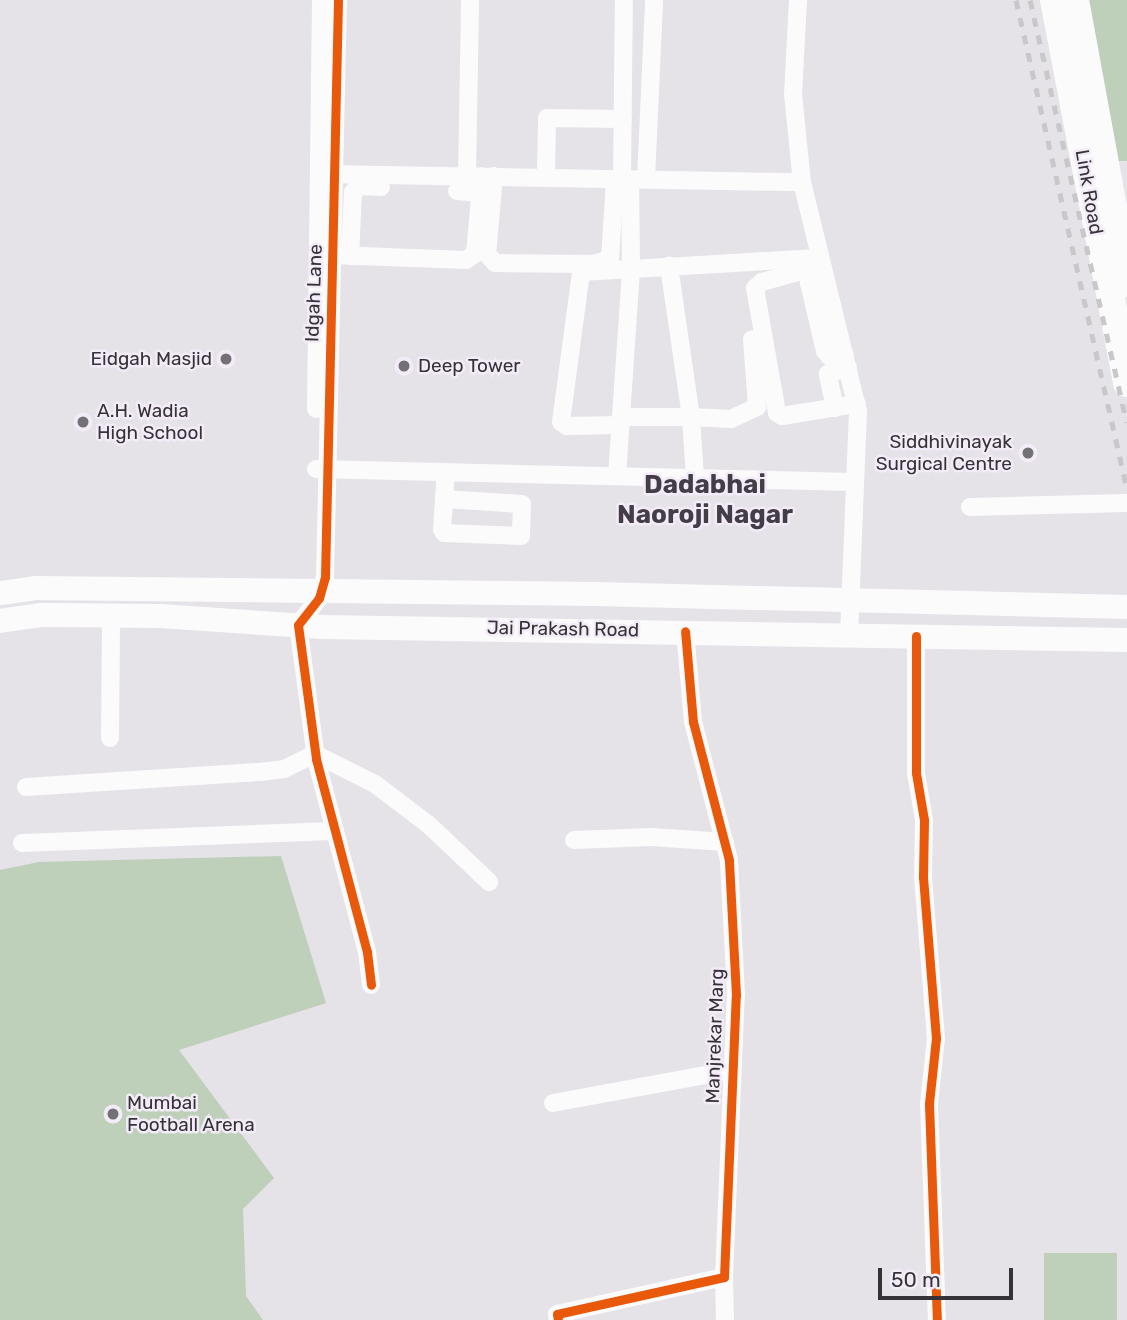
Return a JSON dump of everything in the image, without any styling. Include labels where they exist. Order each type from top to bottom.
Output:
[{"type":"main road","name":"Link Road","points":[[1054,0],[1109,186],[1127,383]]},
{"type":"main road","name":"Link Road","points":[[1075,0],[1127,284]]},
{"type":"main road","name":"Jai Prakash Road","points":[[0,593],[34,588],[320,590],[1127,607]]},
{"type":"main road","name":"Jai Prakash Road","points":[[0,621],[111,615],[298,625],[1127,640]]},
{"type":"street","name":"Idgah Lane","points":[[321,0],[329,47],[336,174],[343,204],[341,255],[325,274]]},
{"type":"street","name":"Idgah Lane","points":[[320,590],[325,577],[321,469],[325,274],[317,174],[329,47],[338,0]]},
{"type":"street","points":[[341,255],[466,260],[475,254],[476,183],[470,0]]},
{"type":"street","points":[[617,477],[631,268],[623,110],[624,0]]},
{"type":"street","points":[[476,183],[487,254],[495,262],[593,264],[610,259],[628,179],[650,103],[654,0]]},
{"type":"street","points":[[797,0],[793,94],[802,181],[821,266],[823,307],[830,332],[848,369],[857,404],[849,636]]},
{"type":"street","points":[[623,40],[654,40]]},
{"type":"street","points":[[546,177],[547,118],[623,110],[650,103]]},
{"type":"street","points":[[317,174],[476,183],[546,177],[802,181]]},
{"type":"street","points":[[343,204],[360,186],[383,187]]},
{"type":"street","points":[[743,263],[757,407],[731,419],[691,417],[568,426],[559,413],[577,279],[589,269],[743,263],[821,266]]},
{"type":"street","points":[[669,266],[691,417],[695,478]]},
{"type":"street","points":[[821,266],[762,282],[754,292],[776,413],[782,416],[857,404]]},
{"type":"street","points":[[835,408],[831,389],[848,369]]},
{"type":"street","points":[[321,469],[853,482]]},
{"type":"street","points":[[444,499],[522,504],[522,533],[516,538],[444,533],[444,499],[446,473]]},
{"type":"street","points":[[970,507],[1127,503]]},
{"type":"street","points":[[320,590],[298,625],[315,754],[332,831],[367,952],[371,985]]},
{"type":"street","points":[[110,738],[111,615]]},
{"type":"street","name":"Manjrekar Marg","points":[[685,631],[693,722],[725,842],[736,995],[724,1277],[725,1320]]},
{"type":"street","points":[[916,636],[916,773],[924,820],[923,877],[936,1038],[929,1104],[937,1320]]},
{"type":"street","points":[[26,787],[260,772],[300,764],[315,754]]},
{"type":"street","points":[[315,754],[374,784],[429,825],[489,882]]},
{"type":"street","points":[[22,843],[332,831]]},
{"type":"street","points":[[574,840],[651,837],[725,842]]},
{"type":"street","name":"Manjrekar Marg","points":[[553,1103],[732,1070]]},
{"type":"street","points":[[558,1317],[724,1277]]},
{"type":"green space","points":[[1084,0],[1127,0],[1127,161],[1113,161]]},
{"type":"green space","name":"Mumbai Football Arena","points":[[281,856],[326,1003],[179,1050],[274,1178],[243,1209],[246,1296],[263,1320],[0,1320],[0,870],[39,862]]},
{"type":"green space","points":[[1044,1253],[1117,1253],[1117,1320],[1044,1320]]},
{"type":"railway","points":[[1016,0],[1127,489]]},
{"type":"railway","points":[[1030,0],[1127,422]]},
{"type":"cycle path","points":[[338,0],[325,577],[319,598],[298,625],[316,759],[367,952],[371,985]]},
{"type":"cycle path","points":[[558,1320],[557,1314],[724,1277],[736,995],[729,860],[693,722],[685,631]]},
{"type":"cycle path","points":[[916,636],[916,773],[924,820],[923,877],[936,1038],[929,1104],[937,1320]]},
{"type":"place","name":"Eidgah Masjid","points":[[226,359]]},
{"type":"place","name":"Deep Tower","points":[[404,366]]},
{"type":"place","name":"A.H. Wadia High School","points":[[83,422]]},
{"type":"place","name":"Siddhivinayak Surgical Centre","points":[[1028,453]]},
{"type":"place","name":"Mumbai Football Arena","points":[[113,1114]]},
{"type":"district","name":"Dadabhai Naoroji Nagar","points":[[705,500]]}]
